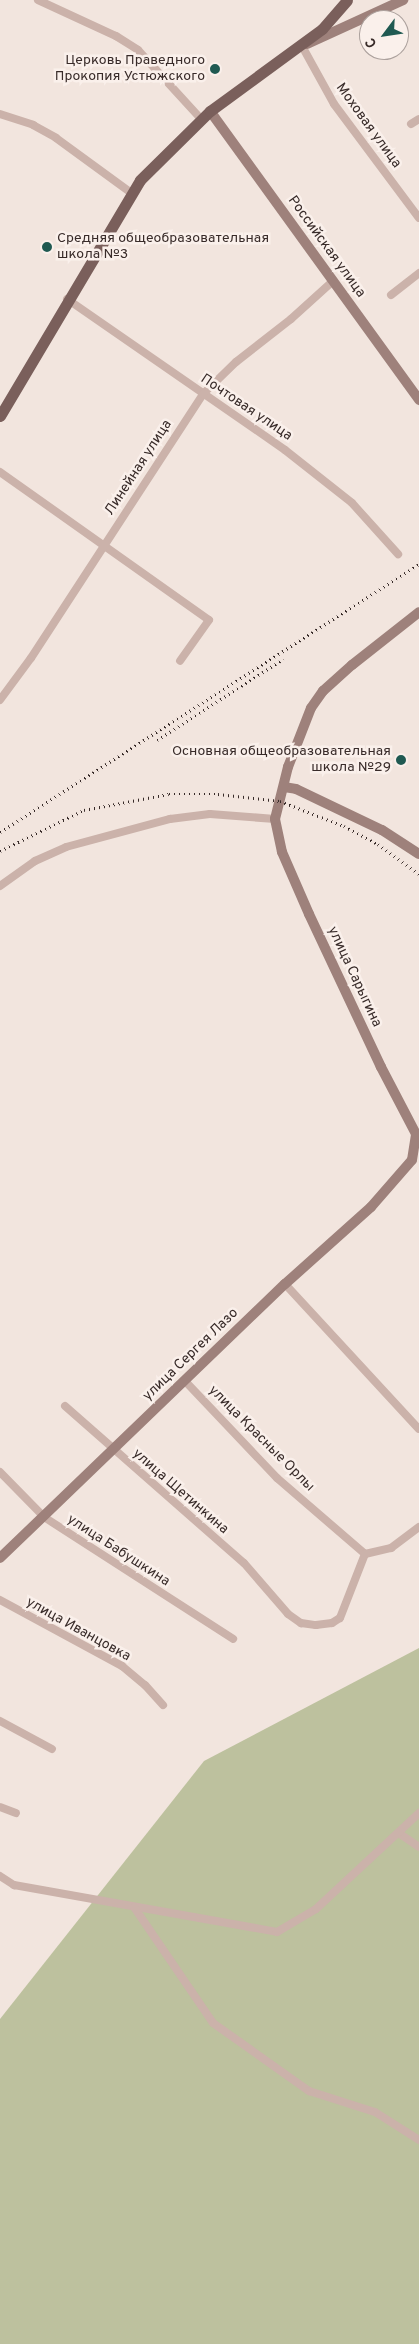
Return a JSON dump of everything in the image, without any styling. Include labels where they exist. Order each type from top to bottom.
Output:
[{"type":"main road","points":[[0,416],[130,192],[170,147],[210,111],[302,46],[340,12],[347,0]]},
{"type":"main road","points":[[302,46],[404,0]]},
{"type":"main road","name":"Российская улица","points":[[210,111],[419,400]]},
{"type":"main road","name":"улица Сарыгина","points":[[403,1173],[416,1149],[416,1134],[381,1067],[309,914],[282,852],[275,819],[296,741],[311,708],[323,691],[419,612]]},
{"type":"main road","points":[[284,787],[296,788],[374,826],[419,854]]},
{"type":"main road","name":"улица Сергея Лазо","points":[[0,1558],[285,1284],[371,1208],[403,1173]]},
{"type":"street","points":[[38,0],[116,36],[138,50],[201,119]]},
{"type":"street","name":"Моховая улица","points":[[302,46],[334,104],[419,218]]},
{"type":"street","points":[[0,114],[56,138],[130,192]]},
{"type":"street","points":[[411,124],[419,119]]},
{"type":"street","points":[[391,296],[419,273]]},
{"type":"street","name":"Линейная улица","points":[[0,700],[203,394],[236,362],[292,320],[334,281]]},
{"type":"street","name":"Почтовая улица","points":[[67,299],[284,450],[352,503],[398,554]]},
{"type":"street","points":[[0,472],[209,620],[180,661]]},
{"type":"street","points":[[0,886],[35,861],[66,848],[170,819],[210,814],[275,819]]},
{"type":"street","points":[[285,1284],[419,1429]]},
{"type":"street","name":"улица Красные Орлы","points":[[185,1381],[277,1478],[365,1554]]},
{"type":"street","name":"улица Щетинкина","points":[[65,1406],[112,1450],[244,1563],[288,1614],[301,1623],[316,1625],[332,1623],[345,1610],[365,1554]]},
{"type":"street","name":"улица Бабушкина","points":[[0,1472],[44,1517],[233,1639]]},
{"type":"street","points":[[365,1554],[392,1548],[419,1528]]},
{"type":"street","name":"улица Иванцовка","points":[[0,1600],[122,1666],[145,1684],[163,1706]]},
{"type":"street","points":[[0,1721],[52,1749]]},
{"type":"street","points":[[0,1807],[16,1814]]},
{"type":"street","points":[[0,1876],[14,1885],[277,1932],[316,1909],[400,1834],[419,1813]]},
{"type":"street","points":[[400,1834],[419,1847]]},
{"type":"street","points":[[134,1907],[213,2023],[309,2091],[375,2112],[419,2140]]},
{"type":"green space","points":[[419,1648],[419,2344],[0,2344],[0,2019],[204,1761]]},
{"type":"railway","points":[[0,832],[419,564]]},
{"type":"railway","points":[[157,740],[283,659]]},
{"type":"railway","points":[[0,851],[84,810],[169,794],[218,794],[280,801],[344,826],[378,844],[419,874]]},
{"type":"place","name":"Церковь Праведного Прокопия Устюжского","points":[[215,69]]},
{"type":"place","name":"Средняя общеобразовательная школа №3","points":[[47,247]]},
{"type":"place","name":"Основная общеобразовательная школа №29","points":[[401,760]]}]
